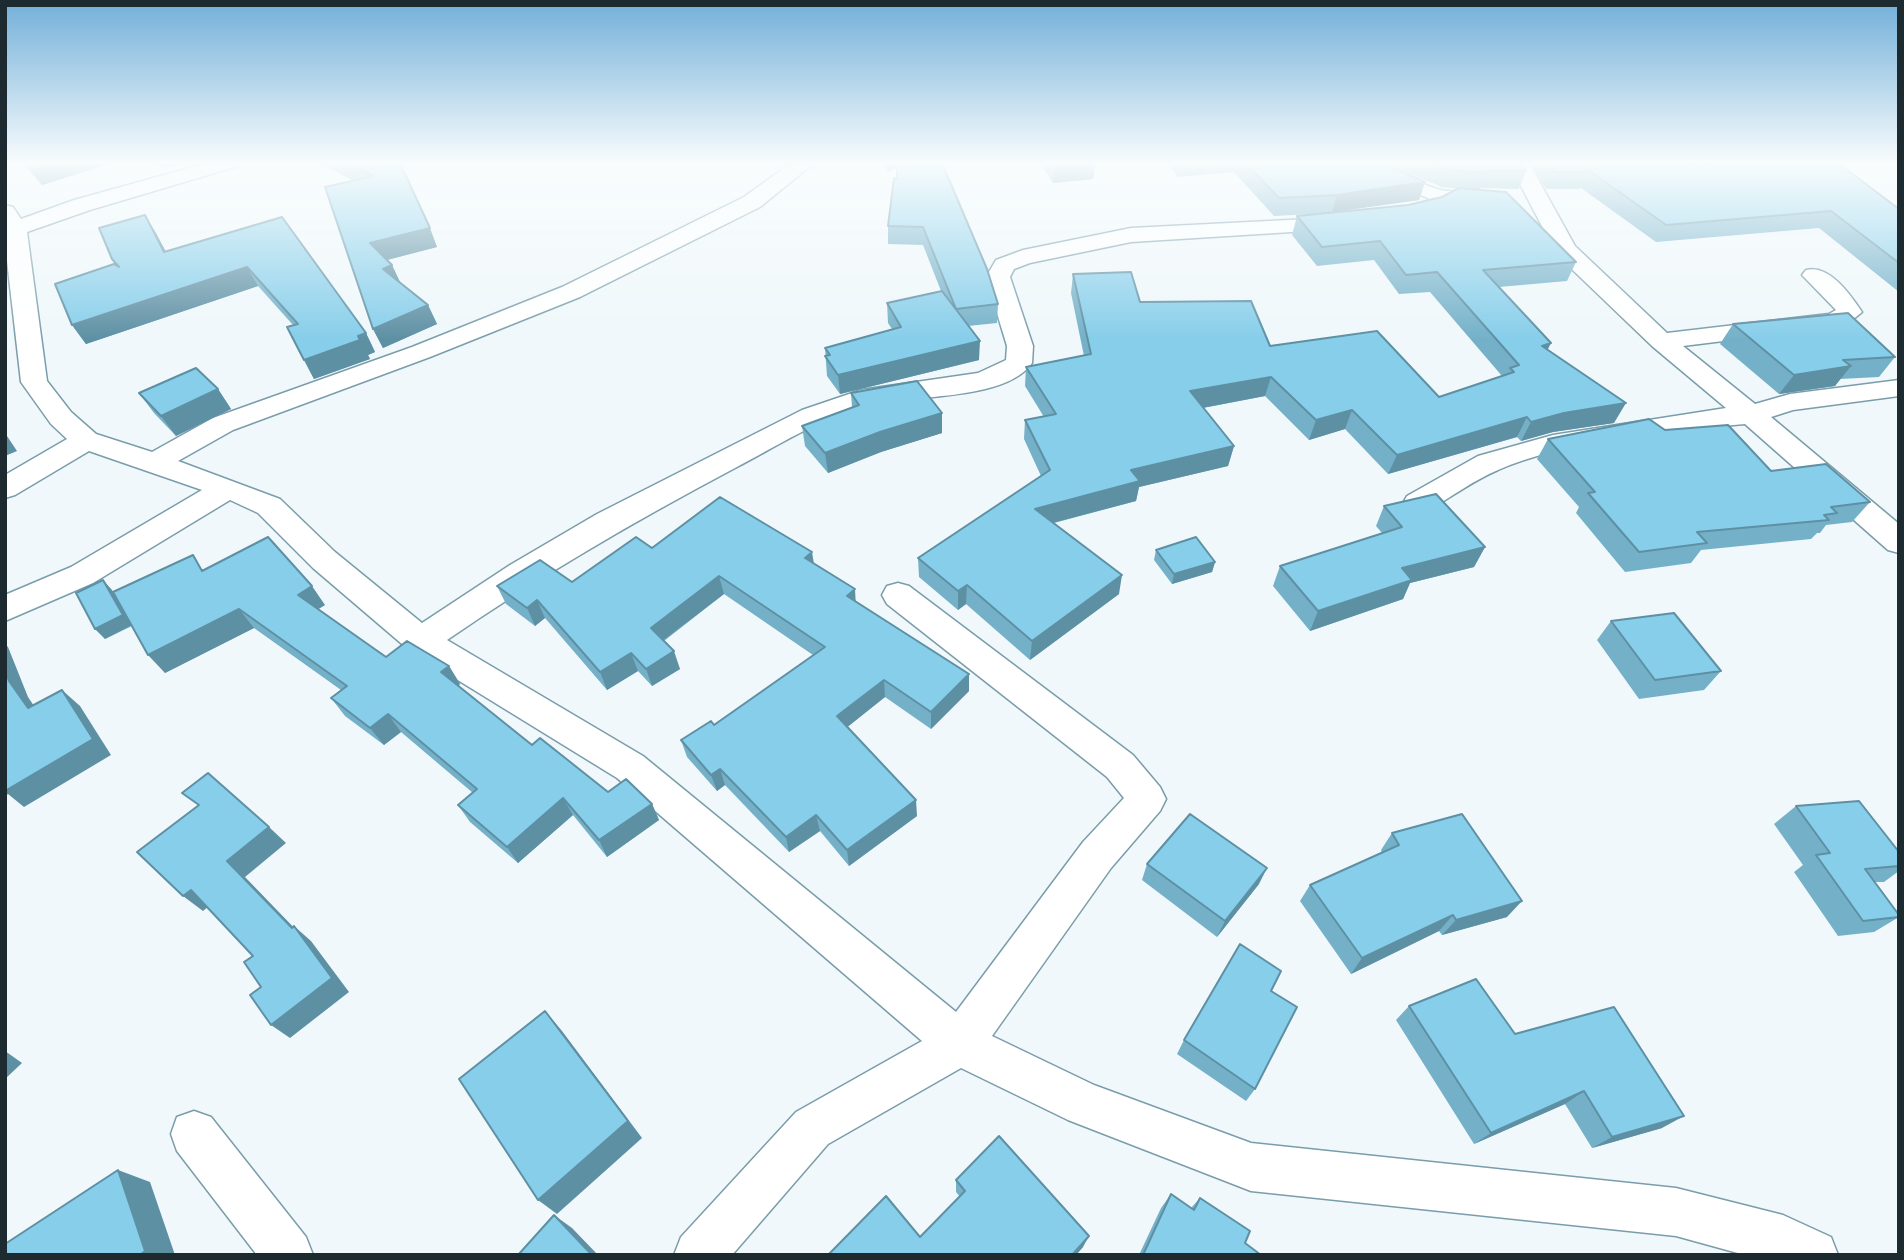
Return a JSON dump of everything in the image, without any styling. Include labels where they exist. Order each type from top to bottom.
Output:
[{"type":"street","points":[[10,222],[34,382],[61,418],[86,440],[228,488],[269,506],[324,559],[421,641],[630,767],[960,1044],[1084,1104],[1251,1167],[1676,1212],[1783,1240],[1813,1255]]},
{"type":"street","points":[[156,463],[180,446],[223,424],[421,352],[570,292],[711,222]]},
{"type":"street","points":[[421,641],[521,573],[608,522],[812,416],[861,398],[982,381],[1002,374],[1019,363],[1020,346],[998,277],[1004,265],[1023,257],[1131,235],[1320,222]]},
{"type":"street","points":[[1550,222],[1564,250],[1661,341],[1899,542]]},
{"type":"street","points":[[1661,341],[1836,321],[1850,312],[1838,296],[1814,275]]},
{"type":"street","points":[[1418,503],[1489,463],[1563,441],[1694,420],[1750,415],[1790,402],[1899,388]]},
{"type":"street","points":[[5,488],[86,440]]},
{"type":"street","points":[[5,609],[82,575],[228,488]]},
{"type":"street","points":[[699,1255],[812,1128],[960,1044],[1097,855],[1147,799],[1120,765],[898,595]]},
{"type":"street","points":[[194,1135],[288,1255]]},
{"type":"building","points":[[121,222],[148,222],[164,252],[266,222],[285,222],[366,333],[358,336],[360,340],[304,360],[287,327],[298,324],[247,267],[72,325],[55,284],[114,264],[119,267],[112,259],[99,228]]},
{"type":"building","points":[[337,222],[427,222],[430,228],[370,243],[392,265],[383,269],[428,305],[373,329]]},
{"type":"building","points":[[889,222],[967,222],[998,304],[956,309],[923,227],[888,226]]},
{"type":"building","points":[[1302,222],[1536,222],[1576,262],[1483,270],[1551,343],[1542,346],[1626,403],[1564,413],[1531,422],[1527,417],[1397,455],[1352,410],[1316,420],[1271,377],[1190,391],[1234,446],[1131,470],[1140,481],[1035,509],[1122,575],[1032,641],[967,585],[958,591],[918,558],[1050,470],[1025,420],[1056,414],[1026,367],[1091,354],[1073,274],[1131,272],[1140,302],[1251,301],[1270,346],[1377,331],[1439,397],[1514,372],[1510,368],[1519,365],[1437,272],[1406,275],[1380,241],[1322,247]]},
{"type":"building","points":[[1661,222],[1704,222],[1666,225]]},
{"type":"building","points":[[1845,222],[1899,222],[1899,263]]},
{"type":"building","points":[[942,291],[980,341],[838,375],[825,356],[830,355],[825,348],[901,327],[887,303]]},
{"type":"building","points":[[1848,313],[1895,357],[1843,360],[1851,366],[1794,375],[1733,324]]},
{"type":"building","points":[[196,368],[218,389],[161,416],[139,393]]},
{"type":"building","points":[[917,381],[942,413],[825,453],[802,426],[859,405],[851,393]]},
{"type":"building","points":[[1649,419],[1665,430],[1728,425],[1771,471],[1826,464],[1870,502],[1831,507],[1837,513],[1824,515],[1829,520],[1697,532],[1707,543],[1639,552],[1588,493],[1595,492],[1548,439]]},
{"type":"building","points":[[1436,494],[1485,547],[1402,568],[1412,580],[1318,611],[1280,566],[1402,527],[1384,506]]},
{"type":"building","points":[[720,497],[812,552],[805,558],[855,589],[847,596],[969,674],[931,712],[884,680],[837,716],[916,800],[847,850],[816,815],[786,837],[720,769],[711,775],[681,740],[711,721],[714,725],[825,647],[719,576],[651,628],[674,651],[646,669],[631,653],[600,672],[537,600],[527,608],[497,586],[540,560],[572,582],[636,537],[652,548]]},
{"type":"building","points":[[268,537],[312,586],[298,595],[386,657],[407,641],[449,666],[441,672],[532,745],[540,738],[608,792],[626,779],[652,804],[599,840],[563,798],[507,847],[458,805],[477,789],[388,714],[370,728],[331,698],[347,686],[239,609],[148,655],[113,592],[193,555],[202,571]]},
{"type":"building","points":[[1196,537],[1215,562],[1174,574],[1156,550]]},
{"type":"building","points":[[103,580],[123,615],[95,629],[76,593]]},
{"type":"building","points":[[1674,613],[1721,671],[1655,680],[1611,621]]},
{"type":"building","points":[[5,671],[28,708],[62,690],[93,739],[5,791]]},
{"type":"building","points":[[208,773],[269,827],[227,861],[292,928],[294,926],[332,978],[271,1025],[250,995],[261,987],[244,962],[253,956],[191,890],[183,896],[137,852],[199,805],[182,793]]},
{"type":"building","points":[[1859,801],[1899,852],[1899,866],[1865,869],[1899,917],[1863,921],[1816,855],[1830,853],[1796,806]]},
{"type":"building","points":[[1190,814],[1267,868],[1225,921],[1147,864]]},
{"type":"building","points":[[1462,814],[1522,901],[1456,920],[1453,915],[1362,958],[1310,885],[1399,845],[1392,833]]},
{"type":"building","points":[[1240,944],[1281,971],[1271,991],[1297,1007],[1255,1089],[1184,1040]]},
{"type":"building","points":[[1476,979],[1515,1034],[1614,1007],[1684,1116],[1612,1137],[1584,1091],[1491,1133],[1409,1006]]},
{"type":"building","points":[[545,1011],[628,1121],[538,1200],[459,1079]]},
{"type":"building","points":[[999,1136],[1089,1236],[1072,1255],[828,1255],[886,1196],[920,1237],[965,1191],[956,1180]]},
{"type":"building","points":[[118,1170],[145,1251],[140,1255],[5,1255],[5,1244]]},
{"type":"building","points":[[1171,1194],[1194,1210],[1200,1198],[1250,1231],[1245,1243],[1261,1255],[1143,1255]]},
{"type":"building","points":[[554,1215],[592,1255],[518,1255]]}]
